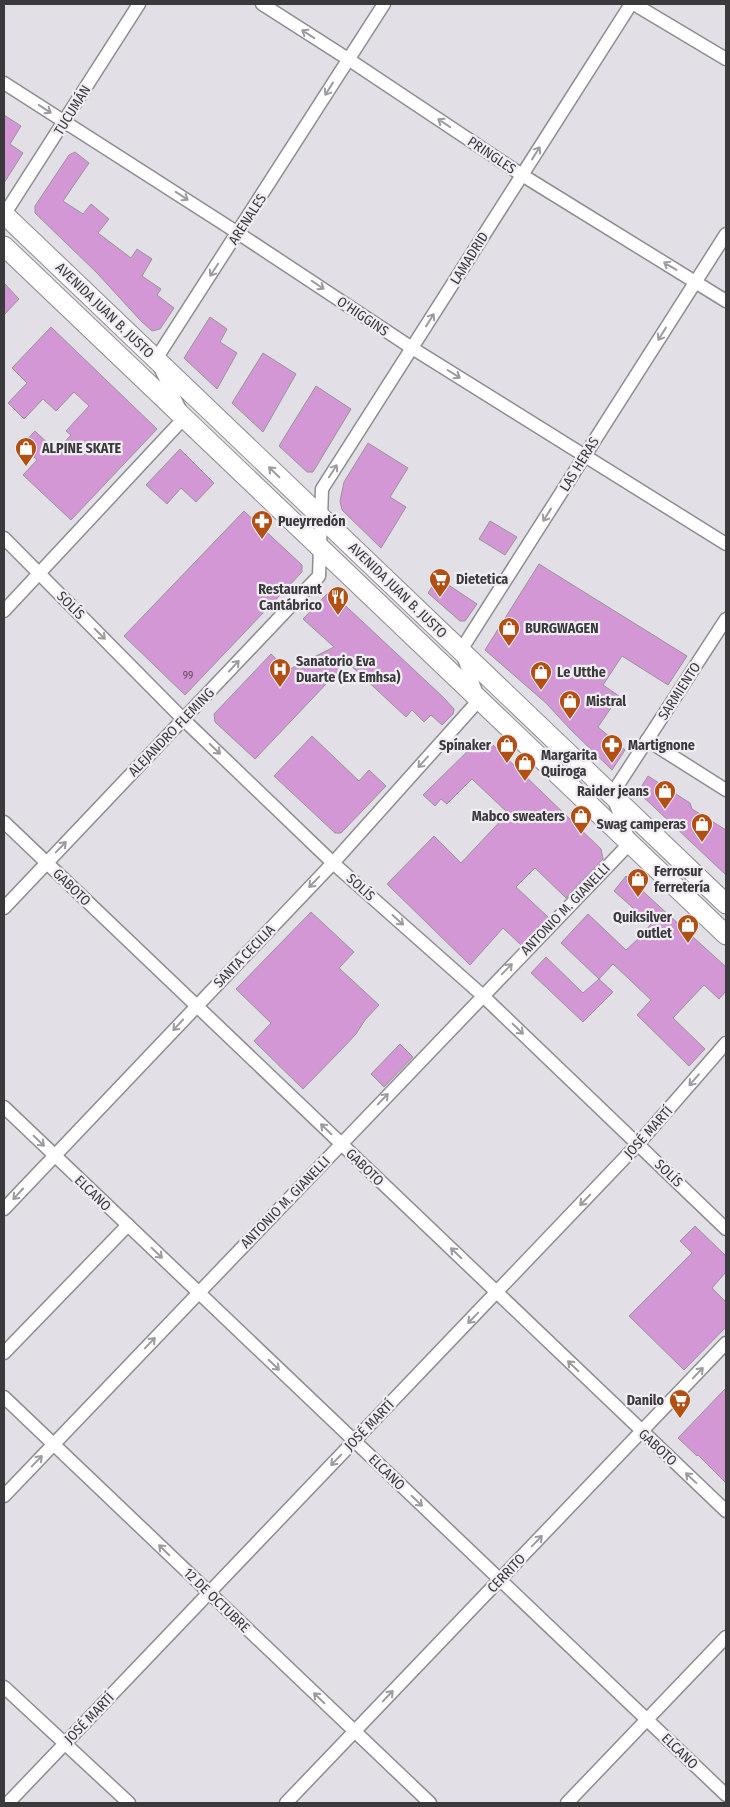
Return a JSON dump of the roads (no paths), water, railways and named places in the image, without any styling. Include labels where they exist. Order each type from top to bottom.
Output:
[{"type":"main road","name":"AVENIDA JUAN B. JUSTO","points":[[4,214],[726,904]]},
{"type":"main road","name":"AVENIDA JUAN B. JUSTO","points":[[4,246],[726,935]]},
{"type":"street","name":"TUCUMÁN","points":[[4,214],[65,122],[139,4]]},
{"type":"street","name":"PRINGLES","points":[[262,4],[522,175],[726,301]]},
{"type":"street","name":"ARENALES","points":[[156,359],[384,4]]},
{"type":"street","points":[[632,4],[726,59]]},
{"type":"street","name":"LAMADRID","points":[[321,517],[322,490],[632,4]]},
{"type":"street","name":"O'HIGGINS","points":[[4,83],[238,232],[412,348],[726,544]]},
{"type":"street","name":"LAS HERAS","points":[[461,650],[726,234]]},
{"type":"street","points":[[4,611],[184,418],[156,359]]},
{"type":"street","name":"ALEJANDRO FLEMING","points":[[4,908],[319,576],[321,517]]},
{"type":"street","name":"SOLÍS","points":[[4,538],[183,719],[333,862],[482,995],[726,1229]]},
{"type":"street","name":"SARMIENTO","points":[[612,794],[726,619]]},
{"type":"street","points":[[461,650],[479,700]]},
{"type":"street","name":"SANTA CECILIA","points":[[4,1209],[333,862],[479,700]]},
{"type":"street","points":[[647,740],[726,790]]},
{"type":"street","points":[[612,794],[630,843]]},
{"type":"street","name":"GABOTO","points":[[4,822],[726,1511]]},
{"type":"street","name":"ANTONIO M. GIANELLI","points":[[4,1496],[482,995],[630,843]]},
{"type":"street","name":"JOSÉ MARTÍ","points":[[8,1803],[638,1144],[726,1043]]},
{"type":"street","name":"ELCANO","points":[[4,1107],[726,1796]]},
{"type":"street","points":[[4,1353],[128,1225]]},
{"type":"street","name":"CERRITO","points":[[286,1803],[726,1343]]},
{"type":"street","name":"12 DE OCTUBRE","points":[[4,1397],[430,1803]]},
{"type":"street","points":[[567,1803],[726,1637]]},
{"type":"street","points":[[4,1687],[129,1803]]},
{"type":"place","name":"ALPINE SKATE","points":[[26,467]]},
{"type":"place","name":"Pueyrredón","points":[[262,540]]},
{"type":"place","name":"Dietetica","points":[[440,598]]},
{"type":"place","name":"Restaurant Cantábrico","points":[[338,616]]},
{"type":"place","name":"BURGWAGEN","points":[[509,647]]},
{"type":"place","name":"Sanatorio Eva Duarte (Ex Emhsa)","points":[[280,688]]},
{"type":"place","name":"Le Utthe","points":[[541,691]]},
{"type":"place","name":"Mistral","points":[[570,720]]},
{"type":"place","name":"Spínaker","points":[[507,764]]},
{"type":"place","name":"Martignone","points":[[612,764]]},
{"type":"place","name":"Margarita Quiroga","points":[[525,782]]},
{"type":"place","name":"Raider jeans","points":[[665,810]]},
{"type":"place","name":"Mabco sweaters","points":[[581,835]]},
{"type":"place","name":"Swag camperas","points":[[702,843]]},
{"type":"place","name":"Ferrosur ferretería","points":[[638,898]]},
{"type":"place","name":"Quiksilver outlet","points":[[688,944]]},
{"type":"place","name":"Danilo","points":[[680,1419]]}]
